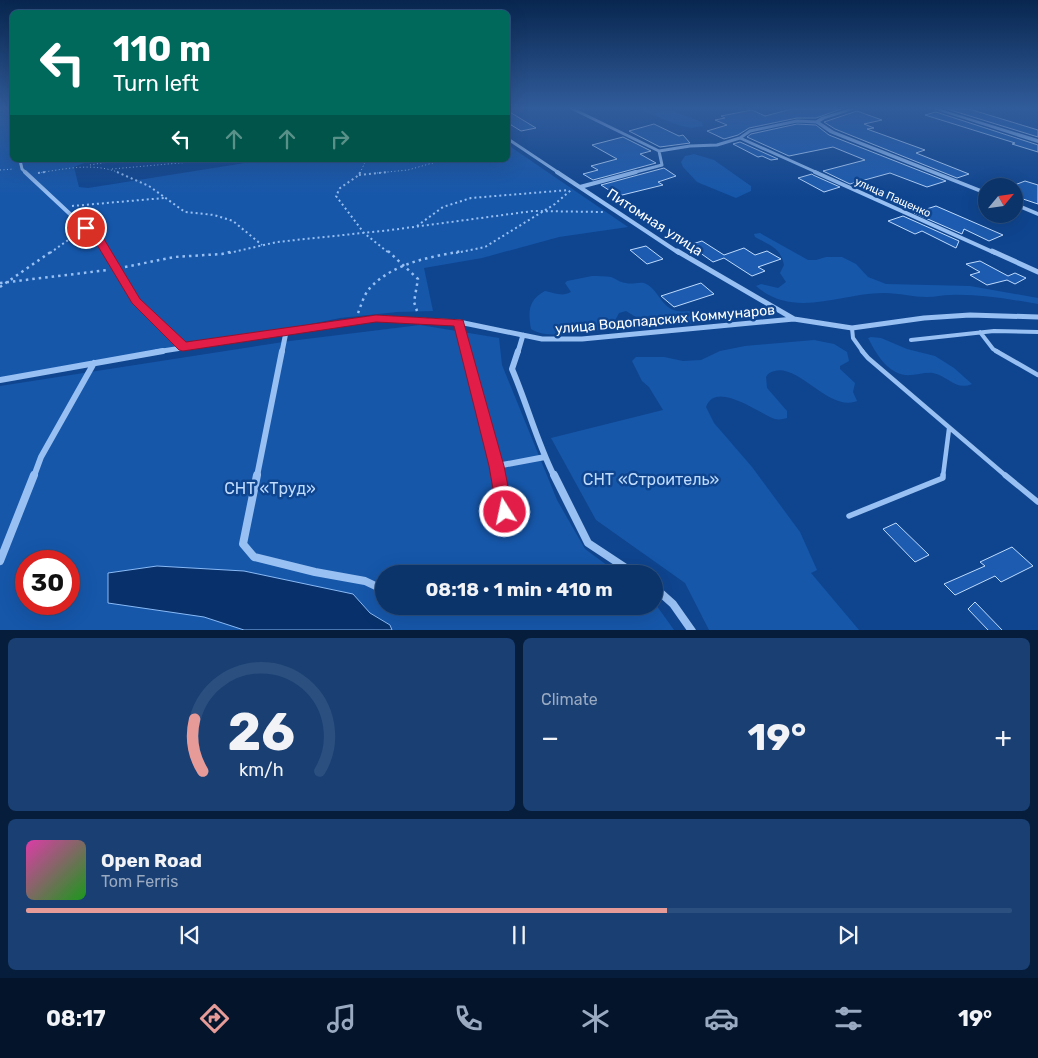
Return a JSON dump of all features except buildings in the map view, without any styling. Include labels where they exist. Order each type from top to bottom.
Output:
[{"type":"street","points":[[633,138],[659,151],[690,146],[718,145],[739,138]]},
{"type":"street","name":"улица Пащенко","points":[[741,138],[1038,272]]},
{"type":"street","points":[[848,138],[978,190]]},
{"type":"street","name":"Питомная улица","points":[[510,140],[668,246],[794,319]]},
{"type":"street","points":[[580,187],[662,165],[659,151]]},
{"type":"street","points":[[20,162],[22,169],[100,242],[136,301],[183,347]]},
{"type":"street","points":[[1023,208],[1038,214]]},
{"type":"street","name":"улица Водопадских Коммунаров","points":[[0,380],[183,347],[376,318],[458,322],[542,339],[582,339],[794,319],[852,328],[924,318],[970,315],[1038,317]]},
{"type":"street","points":[[458,322],[497,466],[508,527]]},
{"type":"street","points":[[286,332],[243,544],[254,557],[316,572],[365,580],[375,585]]},
{"type":"street","points":[[523,335],[512,369],[529,409],[545,457],[588,543],[621,565]]},
{"type":"street","points":[[0,561],[41,457],[94,363]]},
{"type":"street","points":[[497,466],[545,457]]},
{"type":"street","points":[[663,595],[673,604],[692,630]]},
{"type":"lane","points":[[852,328],[853,338],[868,358],[949,429],[1038,502]]},
{"type":"lane","points":[[910,340],[980,332],[1038,332]]},
{"type":"lane","points":[[980,332],[993,349],[1038,375]]},
{"type":"lane","points":[[849,516],[943,478],[949,429]]},
{"type":"path","points":[[29,175],[109,162]]},
{"type":"path","points":[[86,166],[110,169],[196,162]]},
{"type":"path","points":[[359,175],[365,162]]},
{"type":"path","points":[[419,319],[414,302],[418,279],[404,265],[364,233],[336,196],[340,188],[359,175],[408,170],[436,162]]},
{"type":"path","points":[[0,170],[22,169]]},
{"type":"path","points":[[110,169],[149,186],[186,212],[214,215],[233,220],[262,245]]},
{"type":"path","points":[[357,316],[369,289],[392,271],[404,265],[485,247],[555,204],[571,190],[471,198],[443,207],[416,226]]},
{"type":"path","points":[[63,206],[165,198]]},
{"type":"path","points":[[5,283],[117,268],[174,258],[222,254],[277,242],[364,233],[525,212],[618,212]]},
{"type":"path","points":[[0,285],[86,228]]},
{"type":"green space","points":[[0,138],[10,138],[10,162],[87,162],[74,167],[79,187],[88,188],[251,162],[510,162],[510,146],[628,227],[559,237],[482,258],[424,268],[433,311],[397,312],[340,318],[228,341],[0,379]]},
{"type":"green space","points":[[694,154],[714,160],[751,186],[751,191],[736,198],[697,182],[683,167],[681,162],[685,156]]},
{"type":"green space","points":[[760,233],[808,260],[842,257],[856,264],[868,277],[886,284],[970,286],[1038,298],[1038,304],[972,295],[927,297],[885,293],[819,302],[787,301],[771,296],[756,286],[761,284],[778,288],[786,282],[780,273],[784,265],[780,254],[774,248],[755,237],[754,234]]},
{"type":"green space","points":[[592,276],[611,277],[624,283],[646,284],[652,288],[668,307],[677,311],[698,313],[703,320],[701,322],[680,325],[649,325],[626,311],[619,313],[612,326],[606,330],[557,335],[531,329],[530,307],[535,298],[545,291],[558,294],[571,292],[565,283],[567,281]]},
{"type":"green space","name":"СНТ «Труд»","points":[[420,325],[499,338],[502,365],[557,500],[585,549],[607,565],[375,565],[375,615],[663,615],[674,630],[0,630],[0,386],[290,341]]},
{"type":"green space","points":[[868,338],[881,338],[907,349],[935,356],[954,368],[972,384],[961,386],[933,373],[905,375],[898,373],[887,366],[878,356]]},
{"type":"green space","name":"СНТ «Строитель»","points":[[814,340],[834,344],[847,352],[849,361],[840,366],[840,369],[855,383],[853,392],[857,401],[846,403],[834,399],[800,377],[778,370],[768,374],[766,377],[767,388],[787,411],[787,418],[775,419],[728,397],[719,397],[711,400],[706,407],[714,423],[752,467],[800,532],[817,570],[811,573],[859,630],[709,630],[685,583],[663,567],[663,565],[660,565],[596,520],[551,438],[663,410],[649,387],[642,381],[632,361],[636,357],[664,357],[683,361],[701,360],[720,351],[745,346]]},
{"type":"shaded area","points":[[157,566],[244,571],[353,594],[370,613],[390,625],[392,630],[244,630],[204,617],[108,603],[108,573]]},
{"type":"route","points":[[86,228],[100,242],[136,301],[183,347],[376,318],[458,322],[497,466],[505,512]]}]
